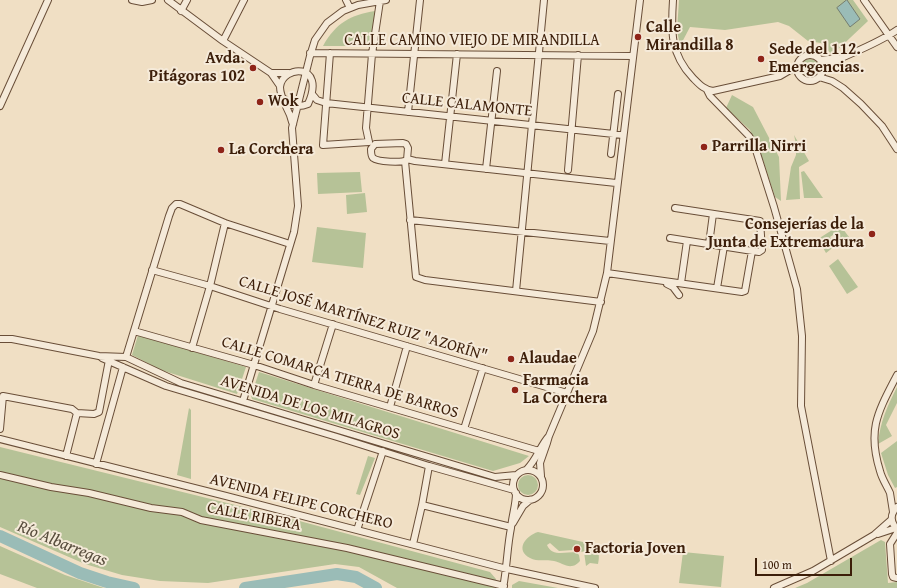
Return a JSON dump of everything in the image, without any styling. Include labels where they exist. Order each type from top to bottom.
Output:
[{"type":"street","points":[[0,106],[48,0]]},
{"type":"street","points":[[132,0],[142,2],[151,0]]},
{"type":"street","points":[[168,0],[223,41],[272,73],[280,86],[283,103],[290,114],[293,124]]},
{"type":"street","points":[[181,11],[187,0]]},
{"type":"street","points":[[223,41],[244,0]]},
{"type":"street","points":[[346,0],[350,8]]},
{"type":"street","points":[[408,112],[420,0]]},
{"type":"street","points":[[516,291],[544,0]]},
{"type":"street","points":[[511,527],[523,506],[530,500],[540,496],[543,491],[544,481],[540,463],[549,436],[593,331],[606,274],[616,183],[640,0]]},
{"type":"street","points":[[673,0],[671,26],[672,39],[676,52],[686,70],[707,90],[710,96],[749,136],[754,144],[774,207],[797,289],[802,336],[801,406],[831,561]]},
{"type":"street","points":[[864,0],[897,48]]},
{"type":"street","points":[[243,401],[294,232],[298,206],[292,132],[310,53],[315,40],[327,23],[343,11],[350,8],[383,1],[372,54],[366,128],[374,159],[378,161],[406,160],[616,183]]},
{"type":"street","points":[[820,77],[823,69],[840,58],[873,45],[897,30]]},
{"type":"street","name":"CALLE CAMINO VIEJO DE MIRANDILLA","points":[[310,53],[633,56]]},
{"type":"street","points":[[330,53],[323,145],[406,144],[408,148],[406,160],[410,220],[416,277],[424,280],[600,302]]},
{"type":"street","points":[[444,164],[457,54]]},
{"type":"street","points":[[568,170],[578,55]]},
{"type":"street","points":[[780,76],[797,66],[801,59],[806,56],[814,56],[820,60],[823,69],[832,81]]},
{"type":"street","points":[[820,60],[840,58]]},
{"type":"street","points":[[797,66],[797,70],[803,79],[810,81],[820,77],[832,81],[843,88],[882,126],[897,149]]},
{"type":"street","points":[[272,73],[301,71],[311,77],[312,94],[308,104]]},
{"type":"street","points":[[486,169],[497,71]]},
{"type":"street","points":[[280,86],[283,79],[289,73]]},
{"type":"street","points":[[707,90],[713,91],[780,76],[800,76]]},
{"type":"street","points":[[283,98],[287,103],[298,107],[317,100],[312,94]]},
{"type":"street","points":[[611,154],[618,94]]},
{"type":"street","name":"CALLE CALAMONTE","points":[[317,100],[326,103],[368,108],[623,135]]},
{"type":"street","points":[[126,357],[169,216],[172,208],[176,204],[180,204],[225,223],[290,244]]},
{"type":"street","points":[[670,238],[759,252],[762,250],[760,221],[675,208]]},
{"type":"street","points":[[709,244],[713,214]]},
{"type":"street","points":[[410,220],[610,241]]},
{"type":"street","points":[[192,348],[210,286],[225,223]]},
{"type":"street","points":[[681,284],[687,241]]},
{"type":"street","points":[[717,288],[724,246]]},
{"type":"street","points":[[606,274],[742,292],[746,291],[752,251]]},
{"type":"street","name":"CALLE JOSÉ MARTÍNEZ RUIZ \"AZORÍN\"","points":[[152,270],[567,393]]},
{"type":"street","points":[[662,281],[673,287],[679,295]]},
{"type":"street","points":[[314,385],[333,324]]},
{"type":"street","name":"CALLE COMARCA TIERRA DE BARROS","points":[[134,331],[254,365],[314,385],[539,451]]},
{"type":"street","name":"AVENIDA DE LOS MILAGROS","points":[[0,339],[12,339],[99,356],[126,357],[181,383],[495,477],[516,475]]},
{"type":"street","points":[[390,407],[407,346]]},
{"type":"street","name":"AVENIDA DE LOS MILAGROS","points":[[99,356],[166,386],[515,492]]},
{"type":"street","points":[[0,429],[3,396],[72,409],[77,413],[94,414],[99,412],[109,360]]},
{"type":"street","points":[[96,464],[123,367]]},
{"type":"street","points":[[464,429],[482,368]]},
{"type":"street","points":[[774,588],[813,571],[831,561],[874,535],[891,520],[895,509],[890,493],[880,473],[875,452],[874,427],[878,413],[897,375]]},
{"type":"street","points":[[66,456],[77,413]]},
{"type":"street","points":[[527,469],[532,464],[543,442],[549,436]]},
{"type":"street","name":"AVENIDA FELIPE CORCHERO","points":[[0,439],[507,569],[595,588]]},
{"type":"street","points":[[357,530],[383,451]]},
{"type":"street","points":[[412,544],[422,505],[429,466]]},
{"type":"street","points":[[503,587],[507,569],[511,527],[516,501],[513,485],[516,475],[520,471],[527,469],[533,470],[542,476]]},
{"type":"street","name":"CALLE RIBERA","points":[[0,475],[52,487],[89,493],[151,508],[182,512],[201,520],[347,548],[503,587]]},
{"type":"street","points":[[515,492],[520,497],[530,500]]},
{"type":"street","points":[[890,493],[897,500]]},
{"type":"street","points":[[422,505],[511,527]]},
{"type":"street","points":[[891,520],[897,530]]},
{"type":"street","points":[[874,535],[897,530]]},
{"type":"street","points":[[897,530],[890,544],[892,574],[897,578]]},
{"type":"green space","points":[[679,0],[853,0],[868,21],[832,55],[821,43],[808,41],[789,26],[778,22],[725,30],[690,27],[680,46],[677,30]]},
{"type":"green space","points":[[375,11],[372,46],[323,46],[333,31],[344,21],[358,15]]},
{"type":"green space","points":[[810,59],[816,62],[819,68],[816,74],[810,77],[804,74],[801,68],[804,62]]},
{"type":"green space","points":[[732,95],[753,107],[779,157],[781,201],[775,197],[763,160],[750,130],[726,108]]},
{"type":"green space","points":[[794,135],[809,161],[799,167],[800,199],[786,200],[791,167],[796,155]]},
{"type":"green space","points":[[804,171],[823,198],[804,198],[801,172]]},
{"type":"green space","points":[[360,172],[362,192],[318,194],[317,173]]},
{"type":"green space","points":[[365,193],[367,212],[347,214],[346,195]]},
{"type":"green space","points":[[840,225],[849,237],[839,244],[833,235],[830,237],[835,246],[826,253],[818,239]]},
{"type":"green space","points":[[317,227],[366,233],[363,268],[312,262]]},
{"type":"green space","points":[[838,259],[858,287],[847,294],[829,266]]},
{"type":"green space","points":[[138,335],[246,367],[237,394],[161,370],[132,355]]},
{"type":"green space","points":[[259,372],[529,456],[520,463],[493,471],[252,399],[251,396]]},
{"type":"green space","points":[[897,387],[897,403],[886,425],[892,436],[878,444],[884,415]]},
{"type":"green space","points":[[189,408],[191,410],[191,479],[177,475]]},
{"type":"green space","points":[[897,441],[897,487],[895,488],[888,475],[881,453]]},
{"type":"green space","points":[[0,447],[292,519],[490,572],[496,579],[494,588],[397,588],[359,567],[335,564],[208,583],[160,581],[122,575],[85,564],[0,527]]},
{"type":"green space","points":[[368,456],[375,458],[360,495],[356,494]]},
{"type":"green space","points":[[528,475],[535,478],[538,485],[535,492],[528,495],[521,492],[518,485],[521,478]]},
{"type":"green space","name":"Factoria Joven","points":[[538,532],[592,544],[598,553],[598,564],[590,563],[586,566],[584,552],[573,550],[559,551],[550,543],[547,545],[552,551],[559,553],[576,552],[579,555],[580,561],[574,566],[570,566],[554,561],[536,560],[530,558],[523,551],[523,547],[529,537]]},
{"type":"green space","points":[[881,540],[885,542],[888,583],[897,582],[897,588],[795,588],[807,583]]},
{"type":"green space","points":[[0,546],[65,575],[104,588],[37,588],[0,574]]},
{"type":"green space","points":[[683,552],[724,556],[721,587],[679,583]]},
{"type":"green space","points":[[519,581],[558,588],[512,588],[512,585]]},
{"type":"water","points":[[847,0],[860,19],[850,27],[837,8]]},
{"type":"waterway","name":"Río Albarregas","points":[[0,536],[80,573],[107,582],[134,588]]},
{"type":"waterway","name":"Río Albarregas","points":[[245,588],[337,574],[356,577],[376,588]]},
{"type":"place","name":"Calle Mirandilla 8","points":[[638,37]]},
{"type":"place","name":"Sede del 112. Emergencias.","points":[[761,59]]},
{"type":"place","name":"Avda. Pitágoras 102","points":[[253,68]]},
{"type":"place","name":"Wok","points":[[260,102]]},
{"type":"place","name":"Parrilla Nirri","points":[[704,147]]},
{"type":"place","name":"La Corchera","points":[[221,150]]},
{"type":"place","name":"Consejerías de la Junta de Extremadura","points":[[872,234]]},
{"type":"place","name":"Alaudae","points":[[511,359]]},
{"type":"place","name":"Farmacia La Corchera","points":[[515,390]]},
{"type":"place","name":"Factoria Joven","points":[[577,549]]}]
